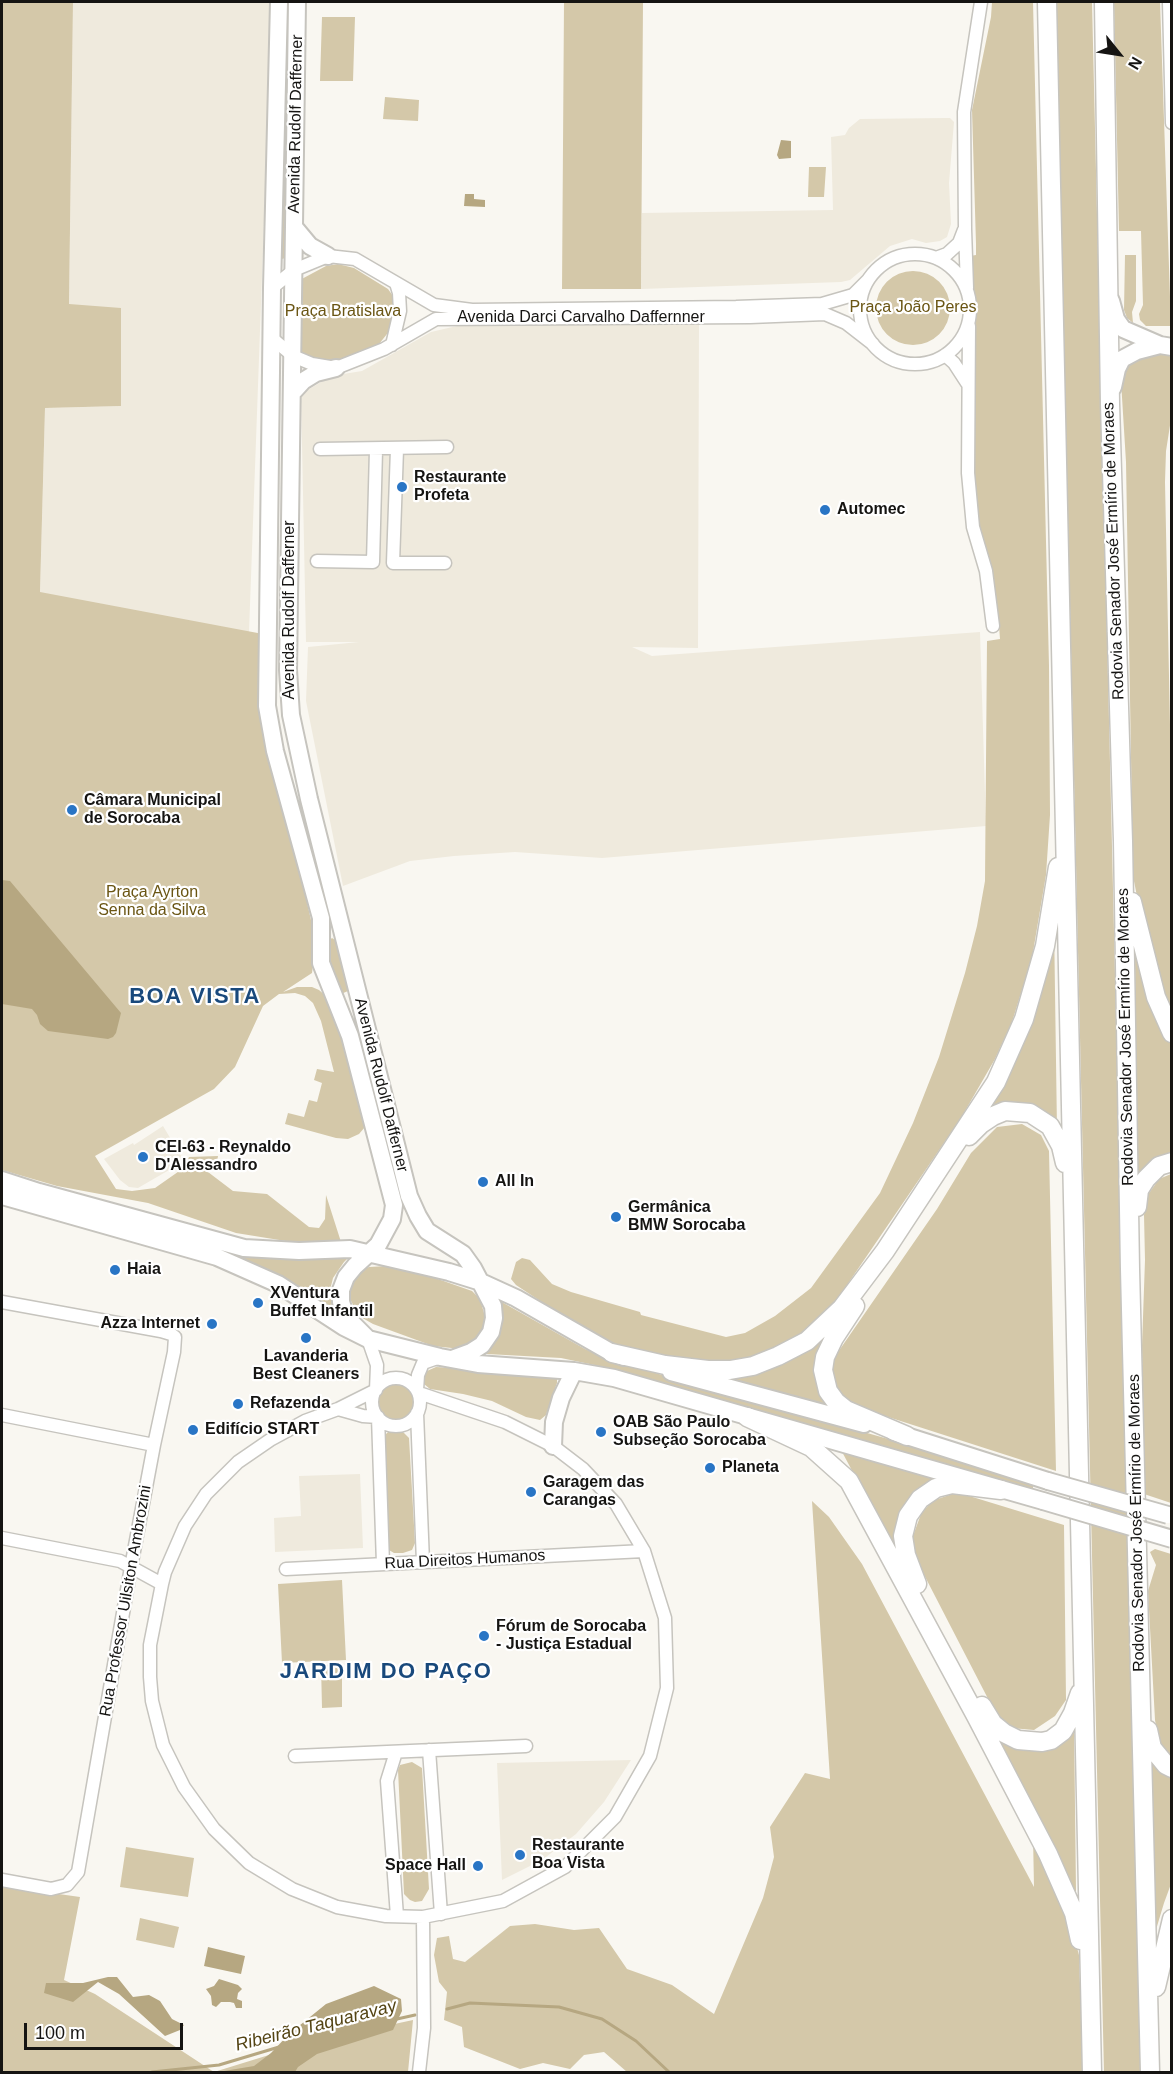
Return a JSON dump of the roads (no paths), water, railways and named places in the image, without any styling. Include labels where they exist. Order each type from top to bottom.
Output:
[{"type":"highway","points":[[1047,2],[1092,2073]]},
{"type":"highway","name":"Rodovia Senador José Ermírio de Moraes","points":[[1104,2],[1110,404],[1123,841],[1130,1269],[1150,2073]]},
{"type":"highway","points":[[612,1353],[665,1365],[708,1370],[730,1370],[753,1366],[807,1341],[842,1308],[885,1251],[996,1082],[1024,1019],[1046,946],[1066,817]]},
{"type":"highway","points":[[1123,841],[1134,913],[1156,997],[1172,1034]]},
{"type":"highway","points":[[907,1436],[855,1416],[836,1402],[824,1379],[825,1357],[834,1338],[970,1135],[993,1116],[1005,1111],[1030,1113],[1044,1120],[1054,1132],[1065,1160],[1072,1219]]},
{"type":"highway","points":[[1130,1269],[1139,1190],[1152,1171],[1172,1162]]},
{"type":"highway","points":[[747,1417],[811,1448],[849,1481],[1052,1862],[1074,1913],[1089,1980]]},
{"type":"highway","points":[[1001,1490],[952,1484],[936,1488],[920,1499],[908,1516],[903,1536],[911,1573],[986,1713],[993,1724],[1005,1733],[1030,1743],[1051,1740],[1063,1731],[1073,1713],[1083,1683]]},
{"type":"highway","points":[[1141,1703],[1152,1748],[1166,1765],[1172,1768]]},
{"type":"highway","points":[[1149,2024],[1159,1968],[1172,1919]]},
{"type":"main road","name":"Avenida Rudolf Dafferner","points":[[279,2],[272,288],[267,706],[276,752],[321,918],[321,963],[350,1036],[394,1205],[392,1219],[378,1245],[363,1258]]},
{"type":"main road","name":"Avenida Rudolf Dafferner","points":[[297,2],[288,670],[291,715],[300,764],[409,1196],[417,1216],[427,1231],[463,1254],[481,1282]]},
{"type":"main road","points":[[294,228],[310,246],[328,256]]},
{"type":"main road","points":[[1108,288],[1113,309],[1123,329],[1166,346]]},
{"type":"main road","points":[[1110,404],[1117,369],[1122,359],[1137,351],[1166,346]]},
{"type":"main road","points":[[292,393],[310,377],[336,368]]},
{"type":"main road","points":[[320,945],[324,932],[328,929],[344,937]]},
{"type":"main road","points":[[332,992],[343,998],[357,993]]},
{"type":"main road","points":[[2,1180],[244,1248],[299,1251],[350,1249],[363,1258],[385,1257],[418,1263],[481,1282],[516,1298],[612,1353],[650,1366],[907,1436],[1048,1481],[1170,1516]]},
{"type":"main road","points":[[2,1196],[218,1257],[278,1284],[344,1328],[368,1339],[478,1364],[574,1371],[614,1378],[1172,1539]]},
{"type":"main road","points":[[363,1258],[346,1277],[341,1290],[341,1302],[352,1323],[368,1339]]},
{"type":"main road","points":[[446,1358],[471,1352],[482,1345],[491,1332],[494,1318],[492,1306],[481,1282]]},
{"type":"main road","points":[[553,1446],[554,1422],[561,1398],[574,1371]]},
{"type":"street","points":[[981,2],[964,112],[965,229],[970,306],[967,383],[968,473],[973,527],[986,571],[993,626]]},
{"type":"street","points":[[1169,2],[1172,123]]},
{"type":"street","points":[[936,258],[947,254],[959,243],[965,229]]},
{"type":"street","points":[[968,292],[961,278],[950,266],[936,258],[921,254],[905,255],[878,268],[868,280],[862,296],[860,313],[864,329],[873,344],[885,355],[907,363],[930,362],[945,355],[956,345],[969,319]]},
{"type":"street","points":[[272,288],[294,270],[328,256]]},
{"type":"street","name":"Avenida Darci Carvalho Daffernner","points":[[328,256],[355,259],[435,305],[472,310],[825,314],[846,323],[873,344]]},
{"type":"street","name":"Avenida Darci Carvalho Daffernner","points":[[336,368],[392,345],[435,319],[686,313],[822,304],[853,295],[868,280]]},
{"type":"street","points":[[392,345],[400,311],[396,283]]},
{"type":"street","points":[[273,339],[293,356],[312,364],[336,368]]},
{"type":"street","points":[[945,355],[954,363],[967,383]]},
{"type":"street","points":[[320,449],[376,450],[447,447]]},
{"type":"street","points":[[397,449],[393,564],[445,563]]},
{"type":"street","points":[[317,561],[373,562],[376,450]]},
{"type":"street","name":"Rua Professor Uilsiton Ambrozini","points":[[2,1302],[171,1334],[175,1337],[174,1352],[131,1567],[78,1872],[67,1885],[51,1889],[2,1880]]},
{"type":"street","points":[[368,1339],[376,1365],[376,1390],[373,1401],[378,1417],[383,1564]]},
{"type":"street","points":[[423,1562],[417,1413],[420,1400],[418,1375],[423,1363],[446,1358]]},
{"type":"street","points":[[400,1379],[413,1385],[418,1392],[505,1422],[553,1446],[583,1469],[615,1504],[644,1551],[665,1618],[667,1688],[650,1756],[615,1817],[565,1867],[503,1900],[423,1917],[386,1917],[338,1907],[291,1889],[249,1863],[214,1829],[184,1787],[163,1745],[152,1701],[150,1645],[165,1572],[185,1526],[206,1494],[232,1468],[270,1440],[305,1421],[338,1409],[376,1390],[387,1381],[400,1379]]},
{"type":"street","points":[[338,1409],[363,1416],[378,1417],[383,1422],[398,1426],[413,1420],[417,1413]]},
{"type":"street","points":[[2,1415],[154,1444]]},
{"type":"street","points":[[2,1538],[120,1561],[162,1584]]},
{"type":"street","name":"Rua Direitos Humanos","points":[[286,1569],[644,1551]]},
{"type":"street","points":[[295,1756],[526,1746]]},
{"type":"street","points":[[429,1750],[441,1914]]},
{"type":"street","points":[[396,1752],[387,1781],[397,1916]]},
{"type":"street","points":[[369,1753],[387,1762],[390,1770]]},
{"type":"street","points":[[419,2073],[424,2028],[423,1917]]},
{"type":"water","points":[[781,140],[791,141],[791,158],[779,159],[777,155]]},
{"type":"water","points":[[465,194],[474,194],[474,199],[485,200],[485,207],[464,206]]},
{"type":"water","points":[[2,880],[10,881],[121,1013],[113,1037],[108,1039],[48,1031],[40,1024],[32,1009],[2,1004]]},
{"type":"water","points":[[208,1947],[245,1956],[241,1974],[204,1966]]},
{"type":"water","points":[[117,1977],[133,1997],[149,1995],[160,2001],[172,2019],[184,2025],[180,2030],[165,2036],[119,1994],[98,1982],[73,2002],[44,1993],[46,1983],[83,1983]]},
{"type":"water","points":[[219,1979],[238,1985],[242,1989],[237,1999],[242,2001],[242,2008],[236,2008],[234,2003],[230,2002],[221,2002],[216,2007],[212,2005],[211,1996],[206,1989],[214,1986]]},
{"type":"water","points":[[374,1986],[401,1999],[402,2011],[393,2030],[317,2054],[298,2067],[295,2072],[218,2072],[254,2066],[326,2004]]},
{"type":"waterway","name":"Ribeirão Taquaravay","points":[[447,2009],[470,2003],[559,2007],[602,2019],[636,2041],[669,2072]]},
{"type":"waterway","name":"Ribeirão Taquaravay","points":[[397,2019],[415,2015]]},
{"type":"waterway","name":"Ribeirão Taquaravay","points":[[152,2072],[219,2065],[279,2047]]},
{"type":"place","name":"Restaurante Profeta","points":[[402,487]]},
{"type":"place","name":"Automec","points":[[825,510]]},
{"type":"place","name":"Câmara Municipal de Sorocaba","points":[[72,810]]},
{"type":"place","name":"CEI-63 - Reynaldo D'Alessandro","points":[[143,1157]]},
{"type":"place","name":"All In","points":[[483,1182]]},
{"type":"place","name":"Germânica BMW Sorocaba","points":[[616,1217]]},
{"type":"place","name":"Haia","points":[[115,1270]]},
{"type":"place","name":"XVentura Buffet Infantil","points":[[258,1303]]},
{"type":"place","name":"Azza Internet","points":[[212,1324]]},
{"type":"place","name":"Lavanderia Best Cleaners","points":[[306,1338]]},
{"type":"place","name":"Refazenda","points":[[238,1404]]},
{"type":"place","name":"Edifício START","points":[[193,1430]]},
{"type":"place","name":"OAB São Paulo Subseção Sorocaba","points":[[601,1432]]},
{"type":"place","name":"Planeta","points":[[710,1468]]},
{"type":"place","name":"Garagem das Carangas","points":[[531,1492]]},
{"type":"place","name":"Fórum de Sorocaba - Justiça Estadual","points":[[484,1636]]},
{"type":"place","name":"Restaurante Boa Vista","points":[[520,1855]]},
{"type":"place","name":"Space Hall","points":[[478,1866]]},
{"type":"district","name":"BOA VISTA","points":[[195,997]]},
{"type":"district","name":"JARDIM DO PAÇO","points":[[386,1672]]},
{"type":"park label","name":"Praça João Peres","points":[[913,308]]},
{"type":"park label","name":"Praça Bratislava","points":[[343,312]]},
{"type":"park label","name":"Praça Ayrton Senna da Silva","points":[[152,902]]}]
